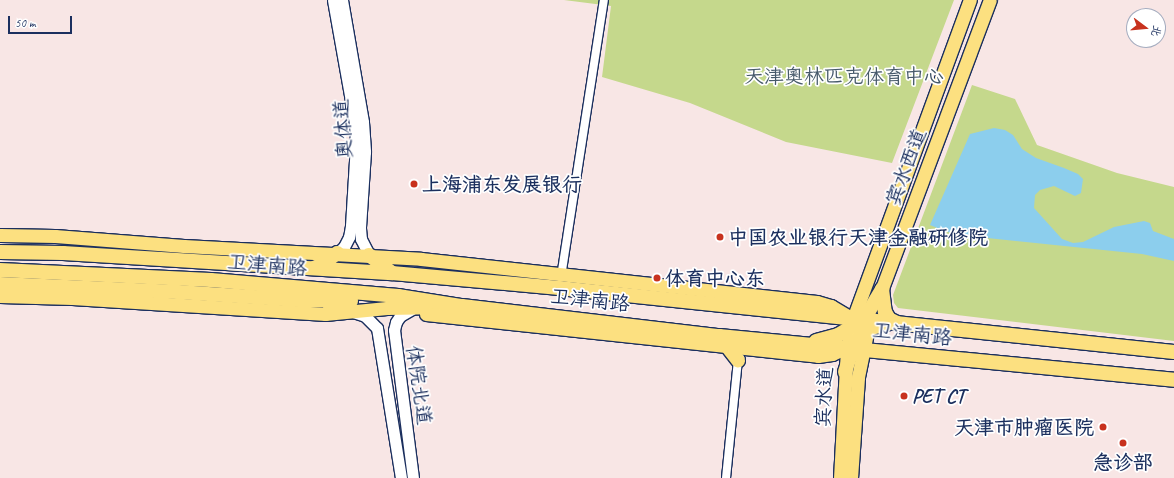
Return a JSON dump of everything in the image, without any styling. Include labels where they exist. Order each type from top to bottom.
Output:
[{"type":"highway","name":"卫津南路","points":[[0,252],[63,253],[392,273],[559,288],[816,315],[862,322],[897,323],[1174,352]]},
{"type":"highway","points":[[313,268],[323,264],[337,253]]},
{"type":"highway","points":[[369,255],[392,273]]},
{"type":"highway","name":"卫津南路","points":[[0,270],[211,280],[398,296],[724,341],[746,350],[800,343],[1174,380]]},
{"type":"highway","points":[[0,284],[178,292],[299,300],[394,302],[462,306]]},
{"type":"highway","points":[[845,372],[860,336],[862,322],[882,290]]},
{"type":"highway","points":[[882,290],[885,312],[889,318],[897,323]]},
{"type":"highway","points":[[299,300],[353,312]]},
{"type":"highway","points":[[800,343],[831,337],[862,322]]},
{"type":"highway","points":[[724,341],[746,350]]},
{"type":"main road","name":"宾水西道","points":[[862,322],[867,282],[970,0]]},
{"type":"main road","name":"宾水西道","points":[[882,290],[990,0]]},
{"type":"main road","points":[[0,235],[55,236],[184,246],[369,255],[561,273],[817,302],[837,309],[862,322],[878,345],[894,352]]},
{"type":"main road","points":[[816,315],[837,309],[850,302],[867,282]]},
{"type":"main road","points":[[0,296],[72,298],[325,314],[462,306]]},
{"type":"main road","points":[[408,309],[502,323],[724,341]]},
{"type":"main road","points":[[746,350],[818,356],[855,348]]},
{"type":"main road","name":"宾水道","points":[[850,478],[858,377],[855,348]]},
{"type":"main road","points":[[858,377],[865,366],[875,357],[894,352]]},
{"type":"main road","name":"宾水道","points":[[840,478],[845,372]]},
{"type":"street","points":[[333,0],[354,123],[356,144],[355,196],[351,226],[349,237],[344,247],[337,253]]},
{"type":"street","name":"奥体道","points":[[342,0],[363,122],[364,152],[360,228],[361,239],[369,255]]},
{"type":"street","points":[[559,288],[604,0]]},
{"type":"street","name":"体院北道","points":[[408,309],[396,322],[394,330],[413,478]]},
{"type":"street","name":"体院北道","points":[[353,312],[365,316],[377,328],[401,478]]},
{"type":"street","points":[[726,478],[746,350]]},
{"type":"green space","name":"天津奥林匹克体育中心","points":[[564,0],[954,0],[892,163],[786,142],[690,103],[602,77],[611,6]]},
{"type":"green space","points":[[972,85],[1015,99],[1037,145],[1117,173],[1174,187],[1174,341],[898,308],[894,303],[893,295]]},
{"type":"water","points":[[994,128],[1005,130],[1013,135],[1022,149],[1036,158],[1078,174],[1083,179],[1081,193],[1075,196],[1054,186],[1040,190],[1035,195],[1034,208],[1062,239],[1073,243],[1083,242],[1114,227],[1144,221],[1150,223],[1153,231],[1174,239],[1174,261],[1142,254],[978,237],[947,232],[930,225],[970,134]]},
{"type":"place","name":"上海浦东发展银行","points":[[414,184]]},
{"type":"place","name":"中国农业银行天津金融研修院","points":[[720,237]]},
{"type":"place","name":"体育中心东","points":[[657,278]]},
{"type":"place","name":"PET CT","points":[[904,396]]},
{"type":"place","name":"天津市肿瘤医院","points":[[1103,427]]},
{"type":"place","name":"急诊部","points":[[1123,443]]}]
